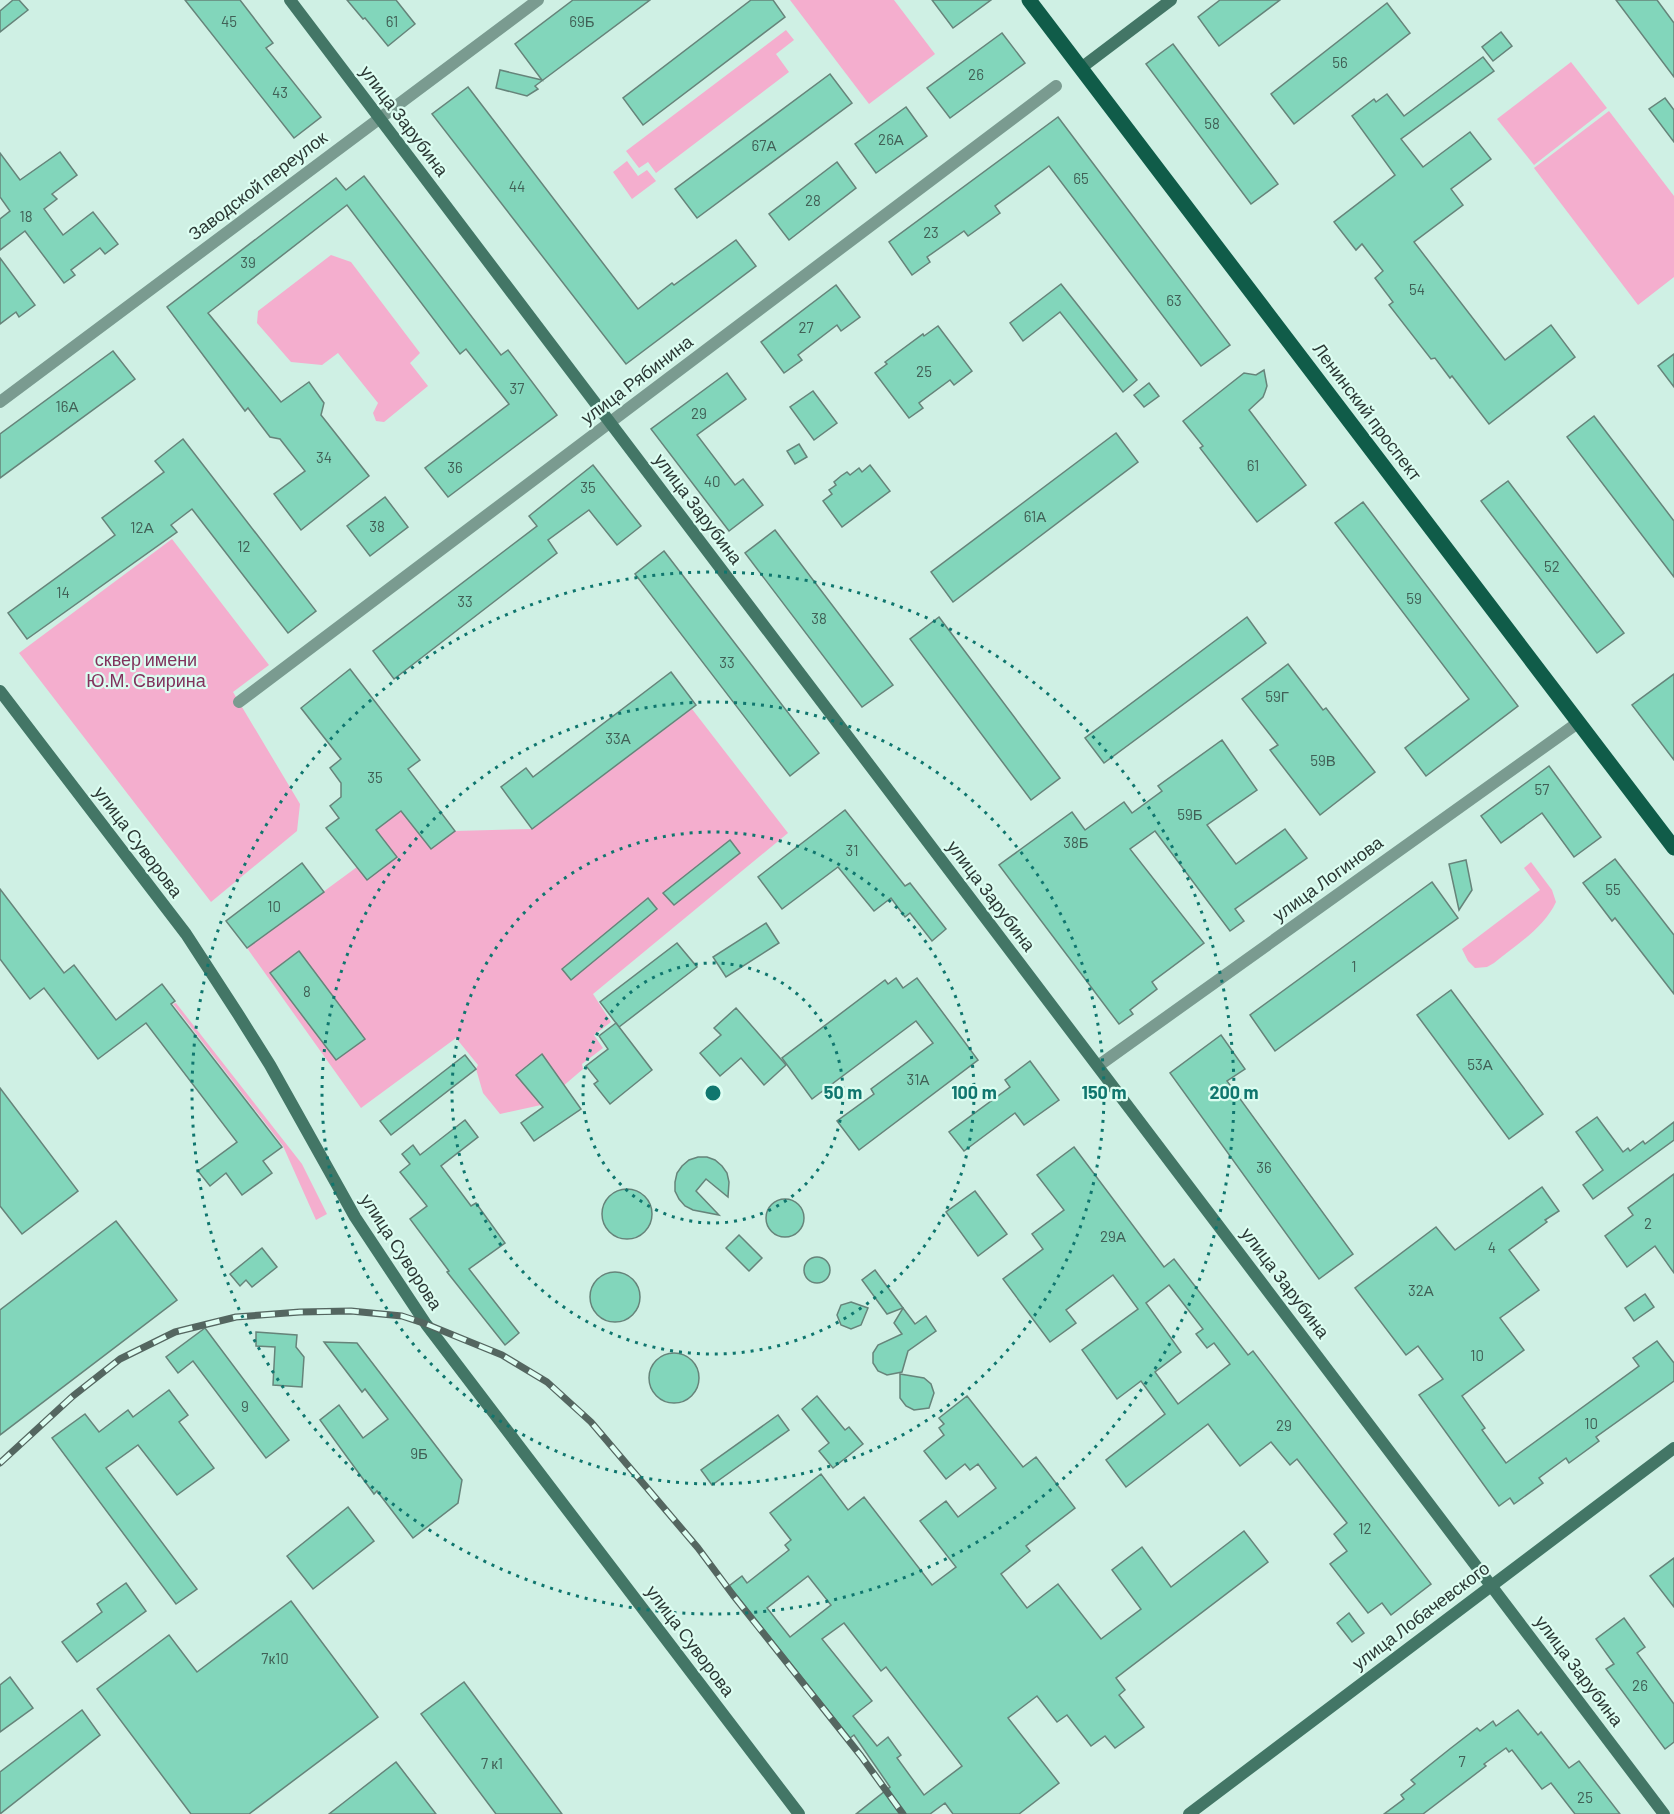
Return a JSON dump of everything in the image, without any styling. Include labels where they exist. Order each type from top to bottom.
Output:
[{"type":"main road","name":"Ленинский проспект","points":[[1029,0],[1674,848]]},
{"type":"street","name":"улица Зарубина","points":[[290,0],[1664,1814]]},
{"type":"street","name":"Заводской переулок","points":[[0,402],[538,0]]},
{"type":"street","points":[[1081,68],[1171,0]]},
{"type":"street","name":"улица Рябинина","points":[[239,702],[1056,86]]},
{"type":"street","name":"улица Суворова","points":[[0,691],[186,934],[270,1065],[356,1217],[426,1324],[800,1814]]},
{"type":"street","name":"улица Логинова","points":[[1098,1066],[1578,722]]},
{"type":"street","name":"улица Лобачевского","points":[[1189,1814],[1674,1448]]},
{"type":"green space","points":[[790,0],[894,0],[935,54],[869,104]]},
{"type":"green space","points":[[786,30],[794,40],[776,54],[789,72],[656,173],[648,162],[639,168],[626,151]]},
{"type":"green space","points":[[1571,62],[1607,108],[1534,165],[1497,119]]},
{"type":"green space","points":[[1609,111],[1674,196],[1674,277],[1638,305],[1534,168]]},
{"type":"green space","points":[[627,161],[638,176],[647,170],[656,181],[632,199],[613,172]]},
{"type":"green space","points":[[331,255],[351,262],[420,353],[410,363],[428,386],[384,422],[376,421],[373,413],[378,403],[338,353],[322,365],[291,362],[257,323],[258,311]]},
{"type":"green space","name":"сквер имени Ю.М. Свирина","points":[[172,539],[269,665],[233,692],[300,804],[297,831],[211,902],[19,653]]},
{"type":"green space","points":[[692,709],[788,833],[593,994],[611,1022],[594,1035],[603,1048],[582,1064],[583,1069],[541,1105],[500,1114],[483,1093],[476,1069],[478,1065],[456,1038],[361,1108],[247,948],[357,867],[376,830],[401,811],[431,849],[455,831],[532,829]]},
{"type":"green space","points":[[1531,862],[1552,890],[1556,902],[1537,928],[1520,943],[1487,967],[1475,968],[1468,961],[1462,949],[1540,890],[1524,868]]},
{"type":"green space","points":[[176,1003],[302,1164],[327,1214],[316,1220],[283,1146],[173,1004]]},
{"type":"building","points":[[13,0],[19,0],[28,10],[0,32],[0,11]]},
{"type":"building","points":[[185,0],[240,0],[273,43],[266,48],[321,117],[294,138]]},
{"type":"building","points":[[347,0],[396,0],[415,24],[388,46]]},
{"type":"building","points":[[573,0],[650,0],[535,86],[538,89],[527,96],[496,88],[500,70],[542,80],[515,44]]},
{"type":"building","points":[[751,0],[773,0],[785,17],[643,125],[623,98]]},
{"type":"building","points":[[932,0],[991,0],[953,28]]},
{"type":"building","points":[[1220,0],[1280,0],[1219,46],[1198,17]]},
{"type":"building","points":[[1616,0],[1657,0],[1674,23],[1674,77]]},
{"type":"building","points":[[1387,3],[1410,33],[1294,124],[1271,94]]},
{"type":"building","points":[[1501,32],[1512,46],[1493,61],[1482,47]]},
{"type":"building","points":[[1002,33],[1025,63],[950,118],[927,88]]},
{"type":"building","points":[[1173,44],[1278,184],[1251,204],[1146,64]]},
{"type":"building","points":[[1483,57],[1494,71],[1401,139],[1423,167],[1470,132],[1491,159],[1451,189],[1463,205],[1414,242],[1505,360],[1551,325],[1575,357],[1489,424],[1452,376],[1450,378],[1435,358],[1431,359],[1389,305],[1393,302],[1375,278],[1383,271],[1362,244],[1356,250],[1334,222],[1395,175],[1352,116],[1374,99],[1376,102],[1387,94],[1404,116]]},
{"type":"building","points":[[830,74],[852,103],[697,218],[675,189]]},
{"type":"building","points":[[468,87],[638,309],[736,240],[756,266],[626,364],[432,114]]},
{"type":"building","points":[[1665,98],[1674,110],[1674,142],[1649,109]]},
{"type":"building","points":[[906,107],[927,136],[876,173],[855,144]]},
{"type":"building","points":[[1058,117],[1230,345],[1201,366],[1049,166],[995,206],[1000,213],[968,236],[964,231],[927,257],[930,262],[912,275],[889,242]]},
{"type":"building","points":[[60,152],[77,175],[52,194],[57,199],[44,209],[63,235],[93,212],[118,244],[105,254],[100,248],[71,270],[75,275],[64,283],[25,231],[0,250],[0,219],[10,211],[0,197],[0,153],[20,180]]},
{"type":"building","points":[[837,162],[856,188],[789,240],[769,214]]},
{"type":"building","points":[[364,176],[501,355],[508,350],[557,415],[448,497],[425,468],[509,404],[466,349],[460,354],[347,205],[208,313],[281,402],[309,382],[324,403],[321,415],[369,476],[301,530],[274,494],[305,471],[280,439],[270,437],[248,408],[245,411],[167,307],[336,178],[346,190]]},
{"type":"building","points":[[0,258],[35,305],[19,317],[16,312],[0,324]]},
{"type":"building","points":[[1061,284],[1137,380],[1123,392],[1060,312],[1023,341],[1010,323]]},
{"type":"building","points":[[836,285],[860,317],[841,331],[837,325],[798,355],[802,360],[784,373],[761,342]]},
{"type":"building","points":[[938,326],[972,371],[954,385],[950,380],[919,403],[923,408],[909,418],[875,373],[887,364],[885,362],[923,334],[924,336]]},
{"type":"building","points":[[113,351],[135,379],[0,478],[0,434]]},
{"type":"building","points":[[1674,354],[1674,387],[1658,366]]},
{"type":"building","points":[[1264,370],[1267,386],[1265,392],[1263,397],[1249,410],[1306,485],[1257,522],[1200,448],[1203,446],[1183,421],[1244,373],[1256,375]]},
{"type":"building","points":[[727,373],[746,399],[697,435],[735,485],[743,479],[763,505],[729,531],[651,429]]},
{"type":"building","points":[[1149,383],[1159,396],[1144,407],[1134,395]]},
{"type":"building","points":[[813,391],[837,423],[814,440],[790,407]]},
{"type":"building","points":[[1594,416],[1674,521],[1674,577],[1567,437]]},
{"type":"building","points":[[1116,433],[1138,462],[953,602],[931,572]]},
{"type":"building","points":[[183,439],[316,611],[288,633],[192,509],[171,525],[177,532],[27,639],[8,613],[115,535],[102,518],[164,472],[155,461]]},
{"type":"building","points":[[799,444],[807,457],[795,464],[787,451]]},
{"type":"building","points":[[593,465],[641,526],[617,545],[589,510],[548,540],[557,553],[394,679],[373,651],[537,526],[529,516]]},
{"type":"building","points":[[870,465],[890,491],[842,527],[823,501],[832,494],[829,490],[836,485],[834,482],[841,476],[847,472],[850,475],[859,468],[862,472]]},
{"type":"building","points":[[1508,481],[1624,633],[1597,653],[1481,501]]},
{"type":"building","points":[[385,497],[408,527],[370,556],[347,526]]},
{"type":"building","points":[[1363,502],[1518,706],[1426,776],[1405,748],[1469,699],[1335,523]]},
{"type":"building","points":[[775,530],[893,685],[862,707],[745,553]]},
{"type":"building","points":[[664,551],[819,753],[790,776],[635,574]]},
{"type":"building","points":[[939,617],[1060,778],[1031,800],[910,639]]},
{"type":"building","points":[[1247,617],[1266,643],[1104,763],[1085,738]]},
{"type":"building","points":[[1288,664],[1323,710],[1326,708],[1375,772],[1320,815],[1270,750],[1278,745],[1242,699]]},
{"type":"building","points":[[350,669],[420,760],[408,769],[455,831],[431,849],[401,811],[376,830],[397,857],[367,880],[326,828],[339,818],[330,806],[341,797],[341,783],[330,768],[341,759],[301,708]]},
{"type":"building","points":[[671,672],[696,705],[532,829],[501,787],[526,768],[533,777]]},
{"type":"building","points":[[1674,674],[1674,760],[1632,705]]},
{"type":"building","points":[[1222,740],[1257,790],[1207,825],[1236,864],[1285,829],[1307,858],[1235,909],[1244,921],[1230,931],[1155,831],[1130,849],[1204,943],[1152,982],[1157,989],[1130,1010],[1133,1014],[1119,1024],[999,865],[1072,812],[1085,830],[1124,802],[1132,813],[1162,791],[1158,786]]},
{"type":"building","points":[[1549,766],[1601,837],[1574,857],[1542,813],[1501,843],[1481,816]]},
{"type":"building","points":[[845,810],[905,886],[910,883],[946,929],[932,941],[910,913],[905,917],[891,898],[874,911],[838,867],[782,909],[758,877]]},
{"type":"building","points":[[730,840],[740,853],[674,905],[663,893]]},
{"type":"building","points":[[1615,859],[1674,935],[1674,994],[1615,918],[1612,921],[1583,883]]},
{"type":"building","points":[[1466,860],[1472,890],[1459,910],[1449,864]]},
{"type":"building","points":[[302,863],[324,892],[247,948],[226,921]]},
{"type":"building","points":[[1432,882],[1458,918],[1275,1051],[1250,1015]]},
{"type":"building","points":[[0,889],[64,973],[74,965],[116,1020],[162,984],[175,1001],[171,1004],[282,1147],[263,1161],[272,1173],[242,1195],[226,1173],[210,1186],[198,1171],[237,1142],[146,1023],[98,1059],[44,988],[30,999],[0,959]]},
{"type":"building","points":[[648,898],[657,909],[571,980],[562,969]]},
{"type":"building","points":[[766,923],[779,943],[726,977],[713,957]]},
{"type":"building","points":[[677,943],[697,967],[619,1027],[600,1002]]},
{"type":"building","points":[[299,951],[365,1039],[336,1060],[270,973]]},
{"type":"building","points":[[896,978],[903,988],[917,978],[978,1060],[859,1150],[837,1121],[874,1094],[871,1089],[933,1043],[916,1021],[812,1099],[782,1058],[885,980],[888,984]]},
{"type":"building","points":[[1451,990],[1543,1114],[1509,1139],[1417,1015]]},
{"type":"building","points":[[736,1008],[786,1065],[764,1085],[741,1058],[720,1076],[700,1053],[721,1035],[714,1028]]},
{"type":"building","points":[[616,1023],[652,1070],[610,1104],[594,1084],[598,1081],[586,1066],[608,1049],[599,1036]]},
{"type":"building","points":[[1221,1035],[1245,1069],[1227,1081],[1353,1254],[1319,1279],[1170,1073]]},
{"type":"building","points":[[542,1054],[581,1109],[534,1141],[521,1123],[543,1107],[516,1075]]},
{"type":"building","points":[[465,1055],[476,1069],[391,1135],[380,1121]]},
{"type":"building","points":[[1030,1061],[1059,1100],[1024,1125],[1015,1113],[964,1151],[949,1132],[1010,1087],[1005,1080]]},
{"type":"building","points":[[0,1088],[78,1191],[22,1234],[0,1206]]},
{"type":"building","points":[[1597,1117],[1623,1152],[1628,1148],[1630,1151],[1643,1141],[1645,1144],[1674,1122],[1674,1140],[1593,1199],[1583,1185],[1603,1170],[1576,1132]]},
{"type":"building","points":[[465,1120],[478,1137],[441,1166],[471,1206],[476,1203],[505,1243],[469,1269],[519,1333],[505,1345],[447,1272],[449,1271],[410,1219],[427,1206],[400,1172],[410,1164],[402,1154],[413,1145],[420,1155]]},
{"type":"building","points":[[1074,1147],[1164,1267],[1174,1259],[1248,1355],[1253,1351],[1431,1584],[1391,1615],[1382,1603],[1368,1613],[1330,1564],[1347,1551],[1334,1534],[1347,1523],[1297,1459],[1290,1465],[1271,1442],[1240,1466],[1208,1424],[1126,1487],[1106,1460],[1165,1414],[1141,1381],[1117,1399],[1082,1350],[1138,1309],[1113,1275],[1066,1310],[1076,1323],[1050,1342],[1003,1279],[1043,1249],[1032,1234],[1064,1210],[1037,1175]],"holes":[[[1169,1285],[1203,1329],[1196,1334],[1207,1348],[1214,1343],[1230,1364],[1178,1404],[1155,1372],[1181,1352],[1146,1303]]]},
{"type":"building","points":[[698,1157],[715,1160],[727,1173],[728,1197],[706,1179],[696,1191],[719,1215],[693,1210],[685,1206],[675,1191],[677,1173],[689,1160]]},
{"type":"building","points":[[1674,1174],[1674,1273],[1655,1246],[1627,1267],[1605,1236],[1633,1215],[1628,1208]]},
{"type":"building","points":[[1542,1187],[1559,1211],[1509,1250],[1539,1290],[1500,1318],[1524,1350],[1462,1396],[1485,1428],[1482,1430],[1506,1463],[1639,1366],[1633,1358],[1657,1341],[1674,1363],[1674,1381],[1596,1437],[1599,1441],[1569,1463],[1566,1458],[1539,1478],[1543,1483],[1514,1504],[1510,1498],[1499,1506],[1419,1395],[1443,1379],[1418,1346],[1406,1355],[1355,1288],[1436,1227],[1455,1250]]},
{"type":"building","points":[[627,1189],[636,1191],[647,1200],[652,1214],[650,1223],[641,1234],[627,1239],[618,1237],[607,1228],[602,1214],[604,1205],[613,1194]]},
{"type":"building","points":[[975,1191],[1007,1234],[978,1256],[946,1212]]},
{"type":"building","points":[[785,1199],[799,1204],[804,1218],[799,1232],[785,1237],[771,1232],[766,1218],[771,1204]]},
{"type":"building","points":[[116,1221],[177,1300],[0,1435],[0,1310]]},
{"type":"building","points":[[739,1235],[762,1258],[749,1271],[726,1248]]},
{"type":"building","points":[[262,1248],[277,1267],[252,1287],[246,1280],[240,1286],[230,1274]]},
{"type":"building","points":[[817,1257],[826,1261],[830,1270],[826,1279],[817,1283],[808,1279],[804,1270],[808,1261]]},
{"type":"building","points":[[875,1270],[903,1308],[887,1314],[862,1280]]},
{"type":"building","points":[[615,1272],[624,1274],[635,1283],[640,1297],[638,1306],[629,1317],[615,1322],[606,1320],[595,1311],[590,1297],[592,1288],[601,1277]]},
{"type":"building","points":[[1645,1294],[1654,1307],[1634,1321],[1625,1308]]},
{"type":"building","points":[[851,1302],[868,1308],[861,1325],[851,1329],[841,1325],[837,1315],[841,1305]]},
{"type":"building","points":[[903,1308],[915,1324],[926,1316],[936,1331],[908,1351],[902,1372],[887,1375],[878,1371],[873,1363],[873,1353],[878,1345],[902,1334],[894,1323]]},
{"type":"building","points":[[205,1328],[289,1440],[266,1458],[193,1361],[178,1373],[166,1357]]},
{"type":"building","points":[[256,1332],[297,1335],[296,1347],[304,1357],[302,1387],[273,1385],[275,1347],[256,1346]]},
{"type":"building","points":[[324,1342],[357,1343],[462,1480],[458,1503],[413,1538],[377,1491],[374,1494],[320,1420],[339,1405],[363,1438],[388,1419],[365,1389],[362,1392]]},
{"type":"building","points":[[674,1353],[683,1355],[694,1364],[699,1378],[697,1387],[688,1398],[674,1403],[665,1401],[654,1392],[649,1378],[651,1369],[660,1358]]},
{"type":"building","points":[[900,1374],[924,1378],[931,1384],[934,1393],[929,1408],[914,1410],[906,1406],[900,1398]]},
{"type":"building","points":[[169,1390],[188,1415],[179,1422],[214,1468],[177,1495],[138,1445],[106,1468],[197,1589],[176,1604],[52,1438],[85,1414],[99,1432],[128,1410],[133,1417]]},
{"type":"building","points":[[817,1396],[845,1430],[849,1427],[863,1444],[833,1468],[819,1451],[829,1443],[802,1409]]},
{"type":"building","points":[[967,1396],[1023,1467],[1036,1457],[1075,1508],[1026,1546],[1030,1551],[1001,1574],[1027,1608],[1058,1584],[1101,1639],[1141,1609],[1112,1570],[1142,1547],[1171,1587],[1244,1531],[1268,1562],[1116,1678],[1125,1690],[1119,1695],[1144,1727],[1115,1748],[1105,1736],[1091,1746],[1067,1715],[1057,1722],[1037,1696],[1008,1718],[1059,1783],[1019,1814],[953,1814],[945,1803],[930,1814],[856,1814],[890,1787],[854,1735],[850,1738],[729,1586],[742,1576],[747,1583],[789,1550],[785,1545],[791,1540],[770,1513],[821,1474],[848,1510],[864,1497],[932,1585],[956,1567],[920,1521],[946,1501],[958,1517],[996,1488],[978,1464],[970,1470],[965,1464],[946,1479],[924,1451],[944,1435],[939,1428],[944,1424],[939,1418]],"holes":[[[808,1576],[831,1605],[790,1637],[767,1608]],[[844,1623],[881,1671],[886,1667],[962,1766],[924,1795],[897,1758],[901,1755],[888,1737],[877,1746],[853,1716],[872,1701],[822,1639]]]},
{"type":"building","points":[[778,1415],[789,1430],[712,1485],[701,1470]]},
{"type":"building","points":[[348,1507],[374,1541],[313,1589],[287,1556]]},
{"type":"building","points":[[1674,1558],[1674,1607],[1650,1576]]},
{"type":"building","points":[[126,1583],[146,1611],[77,1662],[62,1642],[102,1612],[97,1604]]},
{"type":"building","points":[[291,1601],[378,1717],[249,1814],[191,1814],[97,1689],[169,1635],[197,1672]]},
{"type":"building","points":[[1349,1613],[1364,1633],[1352,1642],[1337,1623]]},
{"type":"building","points":[[1624,1618],[1645,1647],[1637,1653],[1674,1704],[1674,1742],[1665,1749],[1606,1669],[1614,1664],[1596,1639]]},
{"type":"building","points":[[10,1677],[33,1708],[0,1732],[0,1685]]},
{"type":"building","points":[[464,1682],[562,1814],[496,1814],[421,1714]]},
{"type":"building","points":[[82,1710],[100,1735],[0,1814],[0,1772]]},
{"type":"building","points":[[1518,1710],[1538,1735],[1541,1732],[1569,1768],[1579,1761],[1620,1814],[1575,1814],[1551,1783],[1542,1789],[1512,1750],[1509,1752],[1506,1748],[1423,1814],[1384,1814],[1404,1799],[1401,1795],[1415,1784],[1411,1780],[1451,1748],[1477,1728],[1480,1731],[1493,1721],[1496,1726]]},
{"type":"building","points":[[396,1762],[436,1814],[329,1814],[347,1800]]},
{"type":"railway","points":[[0,1463],[73,1396],[120,1359],[175,1332],[236,1317],[300,1312],[351,1311],[402,1316],[426,1324],[502,1355],[547,1382],[591,1422],[698,1548],[861,1756],[903,1814]]}]
